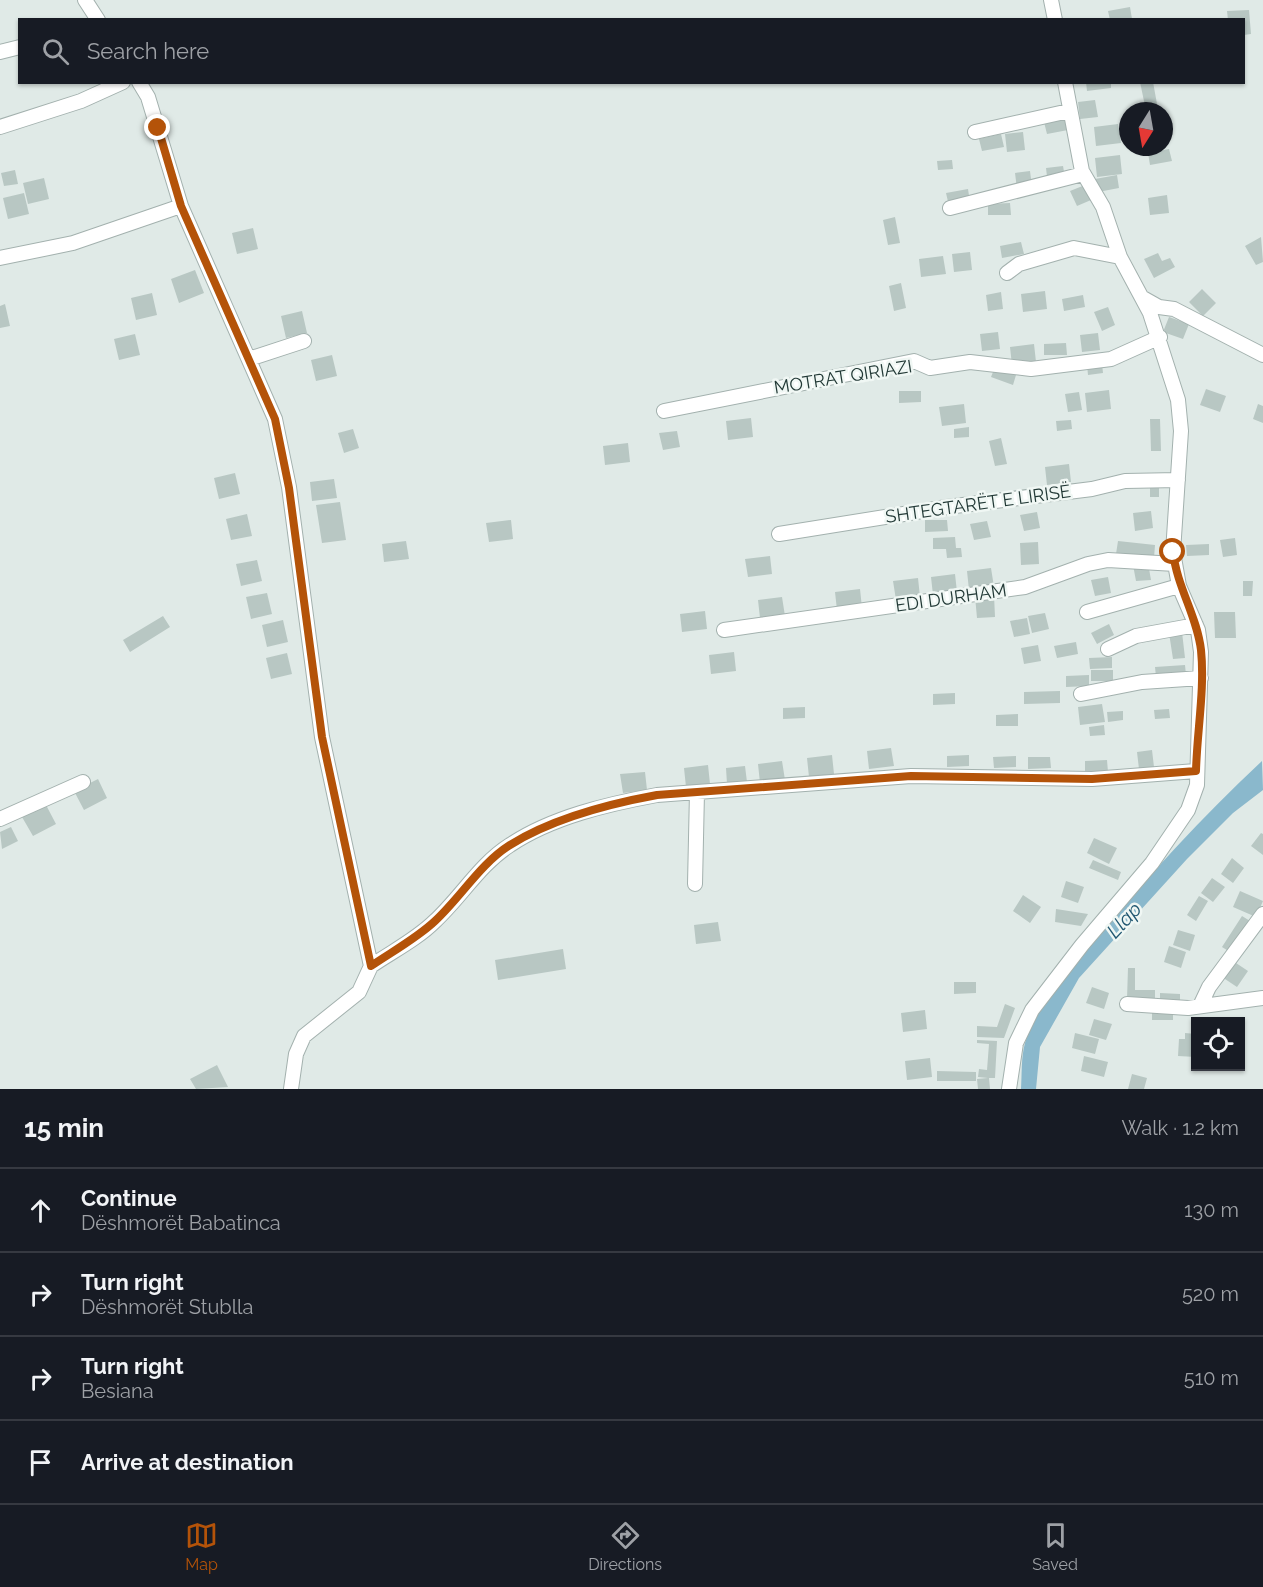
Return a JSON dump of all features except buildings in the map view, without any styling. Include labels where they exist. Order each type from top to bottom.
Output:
[{"type":"street","points":[[85,0],[97,18]]},
{"type":"street","points":[[1051,0],[1054,18]]},
{"type":"street","points":[[0,52],[18,47]]},
{"type":"street","points":[[0,127],[61,108],[118,84]]},
{"type":"street","points":[[140,84],[148,97],[181,206],[249,359],[280,438],[289,488],[316,702],[371,966],[359,992],[304,1035],[296,1054],[291,1089]]},
{"type":"street","points":[[1009,1089],[1016,1043],[1032,1010],[1180,825],[1195,794],[1201,652],[1196,625],[1179,586],[1175,564],[1181,431],[1178,400],[1160,337],[1143,298],[1120,257],[1103,207],[1083,174],[1065,84]]},
{"type":"street","points":[[975,132],[1069,111]]},
{"type":"street","points":[[950,208],[1083,174]]},
{"type":"street","points":[[0,258],[73,243],[181,206]]},
{"type":"street","points":[[1007,273],[1019,264],[1074,248],[1120,257]]},
{"type":"street","points":[[1143,298],[1159,307],[1174,309],[1263,355]]},
{"type":"street","name":"MOTRAT QIRIAZI","points":[[664,411],[914,361],[930,368],[970,362],[994,363],[1025,369],[1102,361],[1119,357],[1160,337]]},
{"type":"street","points":[[249,359],[304,341]]},
{"type":"street","name":"SHTEGTARËT E LIRISË","points":[[779,534],[958,505],[1092,489],[1125,481],[1178,480]]},
{"type":"street","name":"EDI DURHAM","points":[[724,630],[1025,587],[1088,564],[1108,560],[1175,564]]},
{"type":"street","points":[[1088,612],[1179,586]]},
{"type":"street","points":[[1108,649],[1136,636],[1196,625]]},
{"type":"street","points":[[1081,694],[1142,682],[1201,678]]},
{"type":"street","points":[[371,966],[435,921],[483,869],[511,844],[572,817],[621,802],[657,795],[911,776],[1092,779],[1196,771]]},
{"type":"street","points":[[0,819],[83,782]]},
{"type":"street","points":[[695,884],[697,792]]},
{"type":"street","points":[[1200,1006],[1209,987],[1263,914]]},
{"type":"street","points":[[1127,1004],[1188,1008],[1263,998]]},
{"type":"water","name":"Llap","points":[[1262,761],[1263,790],[1233,813],[1187,859],[1079,978],[1040,1047],[1036,1089],[1021,1089],[1022,1060],[1030,1028],[1055,987],[1156,869],[1218,803]]},
{"type":"route","points":[[158,128],[181,206],[275,419],[280,438],[289,488],[322,737],[371,966],[435,921],[483,869],[511,844],[545,828],[621,802],[657,795],[911,776],[1092,779],[1156,776],[1196,771],[1201,652],[1198,630],[1179,586],[1173,552]]}]
